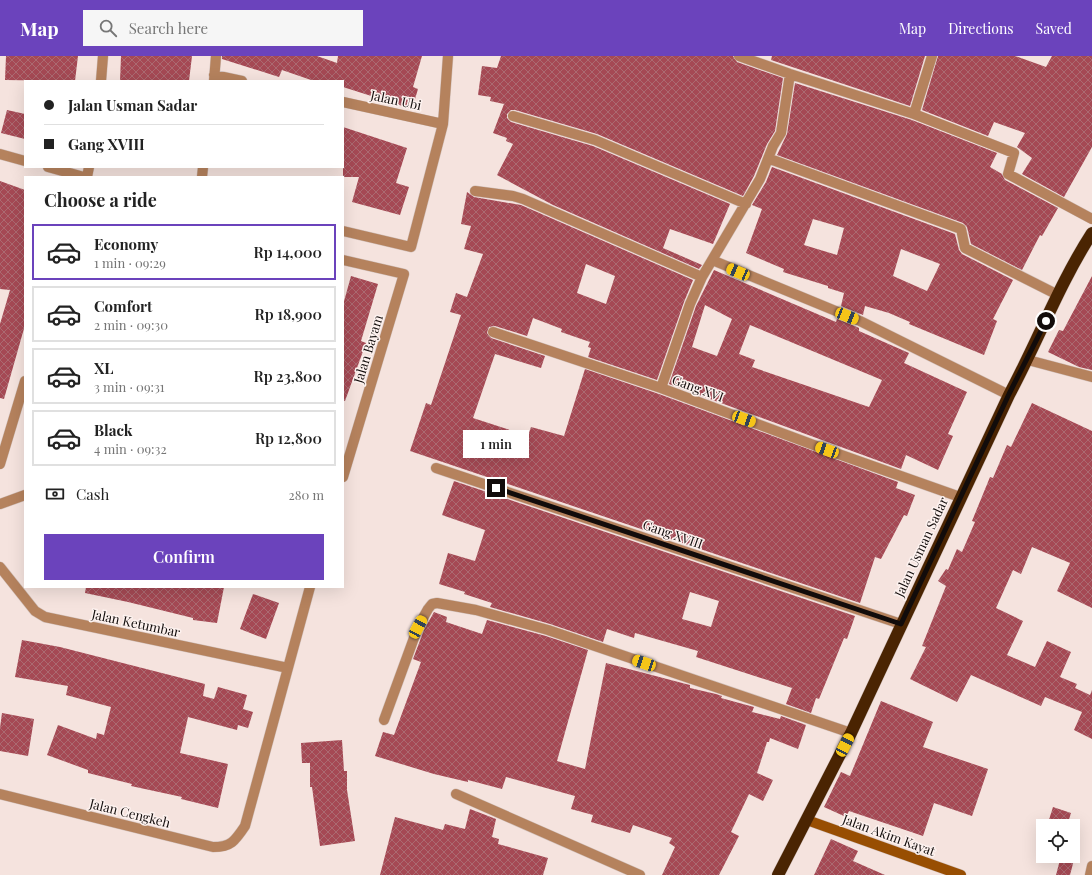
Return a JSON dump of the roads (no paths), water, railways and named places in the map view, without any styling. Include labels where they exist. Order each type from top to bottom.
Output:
[{"type":"highway","name":"Jalan Usman Sadar","points":[[778,875],[851,733],[1009,394],[1028,360],[1076,258],[1092,233]]},
{"type":"main road","name":"Jalan Akim Kayat","points":[[807,820],[961,875]]},
{"type":"street","points":[[101,80],[103,56]]},
{"type":"street","points":[[216,56],[214,78],[233,80]]},
{"type":"street","points":[[344,231],[411,247],[443,124],[448,56]]},
{"type":"street","points":[[739,56],[914,114],[1014,154],[1008,174],[1092,219]]},
{"type":"street","points":[[914,114],[932,56]]},
{"type":"street","points":[[661,388],[690,304],[702,277],[746,204],[770,159],[773,146],[781,133],[790,74]]},
{"type":"street","name":"Jalan Ubi","points":[[344,102],[443,124]]},
{"type":"street","points":[[512,116],[595,140],[746,204]]},
{"type":"street","points":[[0,154],[24,161]]},
{"type":"street","points":[[770,159],[961,229],[965,248],[1058,295]]},
{"type":"street","points":[[52,168],[80,176]]},
{"type":"street","points":[[475,191],[513,196],[523,199],[702,277]]},
{"type":"street","name":"Jalan Bayam","points":[[344,260],[404,274],[344,474]]},
{"type":"street","points":[[712,260],[860,321],[1009,394]]},
{"type":"street","name":"Gang XVI","points":[[493,332],[661,388],[827,450],[960,497]]},
{"type":"street","points":[[1028,360],[1092,377]]},
{"type":"street","points":[[0,464],[2,452],[24,384]]},
{"type":"street","name":"Gang XVIII","points":[[436,468],[901,624]]},
{"type":"street","points":[[0,504],[24,495]]},
{"type":"street","name":"Jalan Ketumbar","points":[[0,567],[35,611],[45,617],[288,668]]},
{"type":"street","points":[[288,668],[310,588]]},
{"type":"street","points":[[384,720],[418,627],[428,608],[432,604],[437,603],[476,610],[548,630],[851,733]]},
{"type":"street","name":"Jalan Cengkeh","points":[[0,794],[213,847],[229,845],[237,838],[245,826],[288,668]]},
{"type":"street","points":[[456,794],[640,875]]},
{"type":"street","points":[[1090,875],[1092,866]]}]
